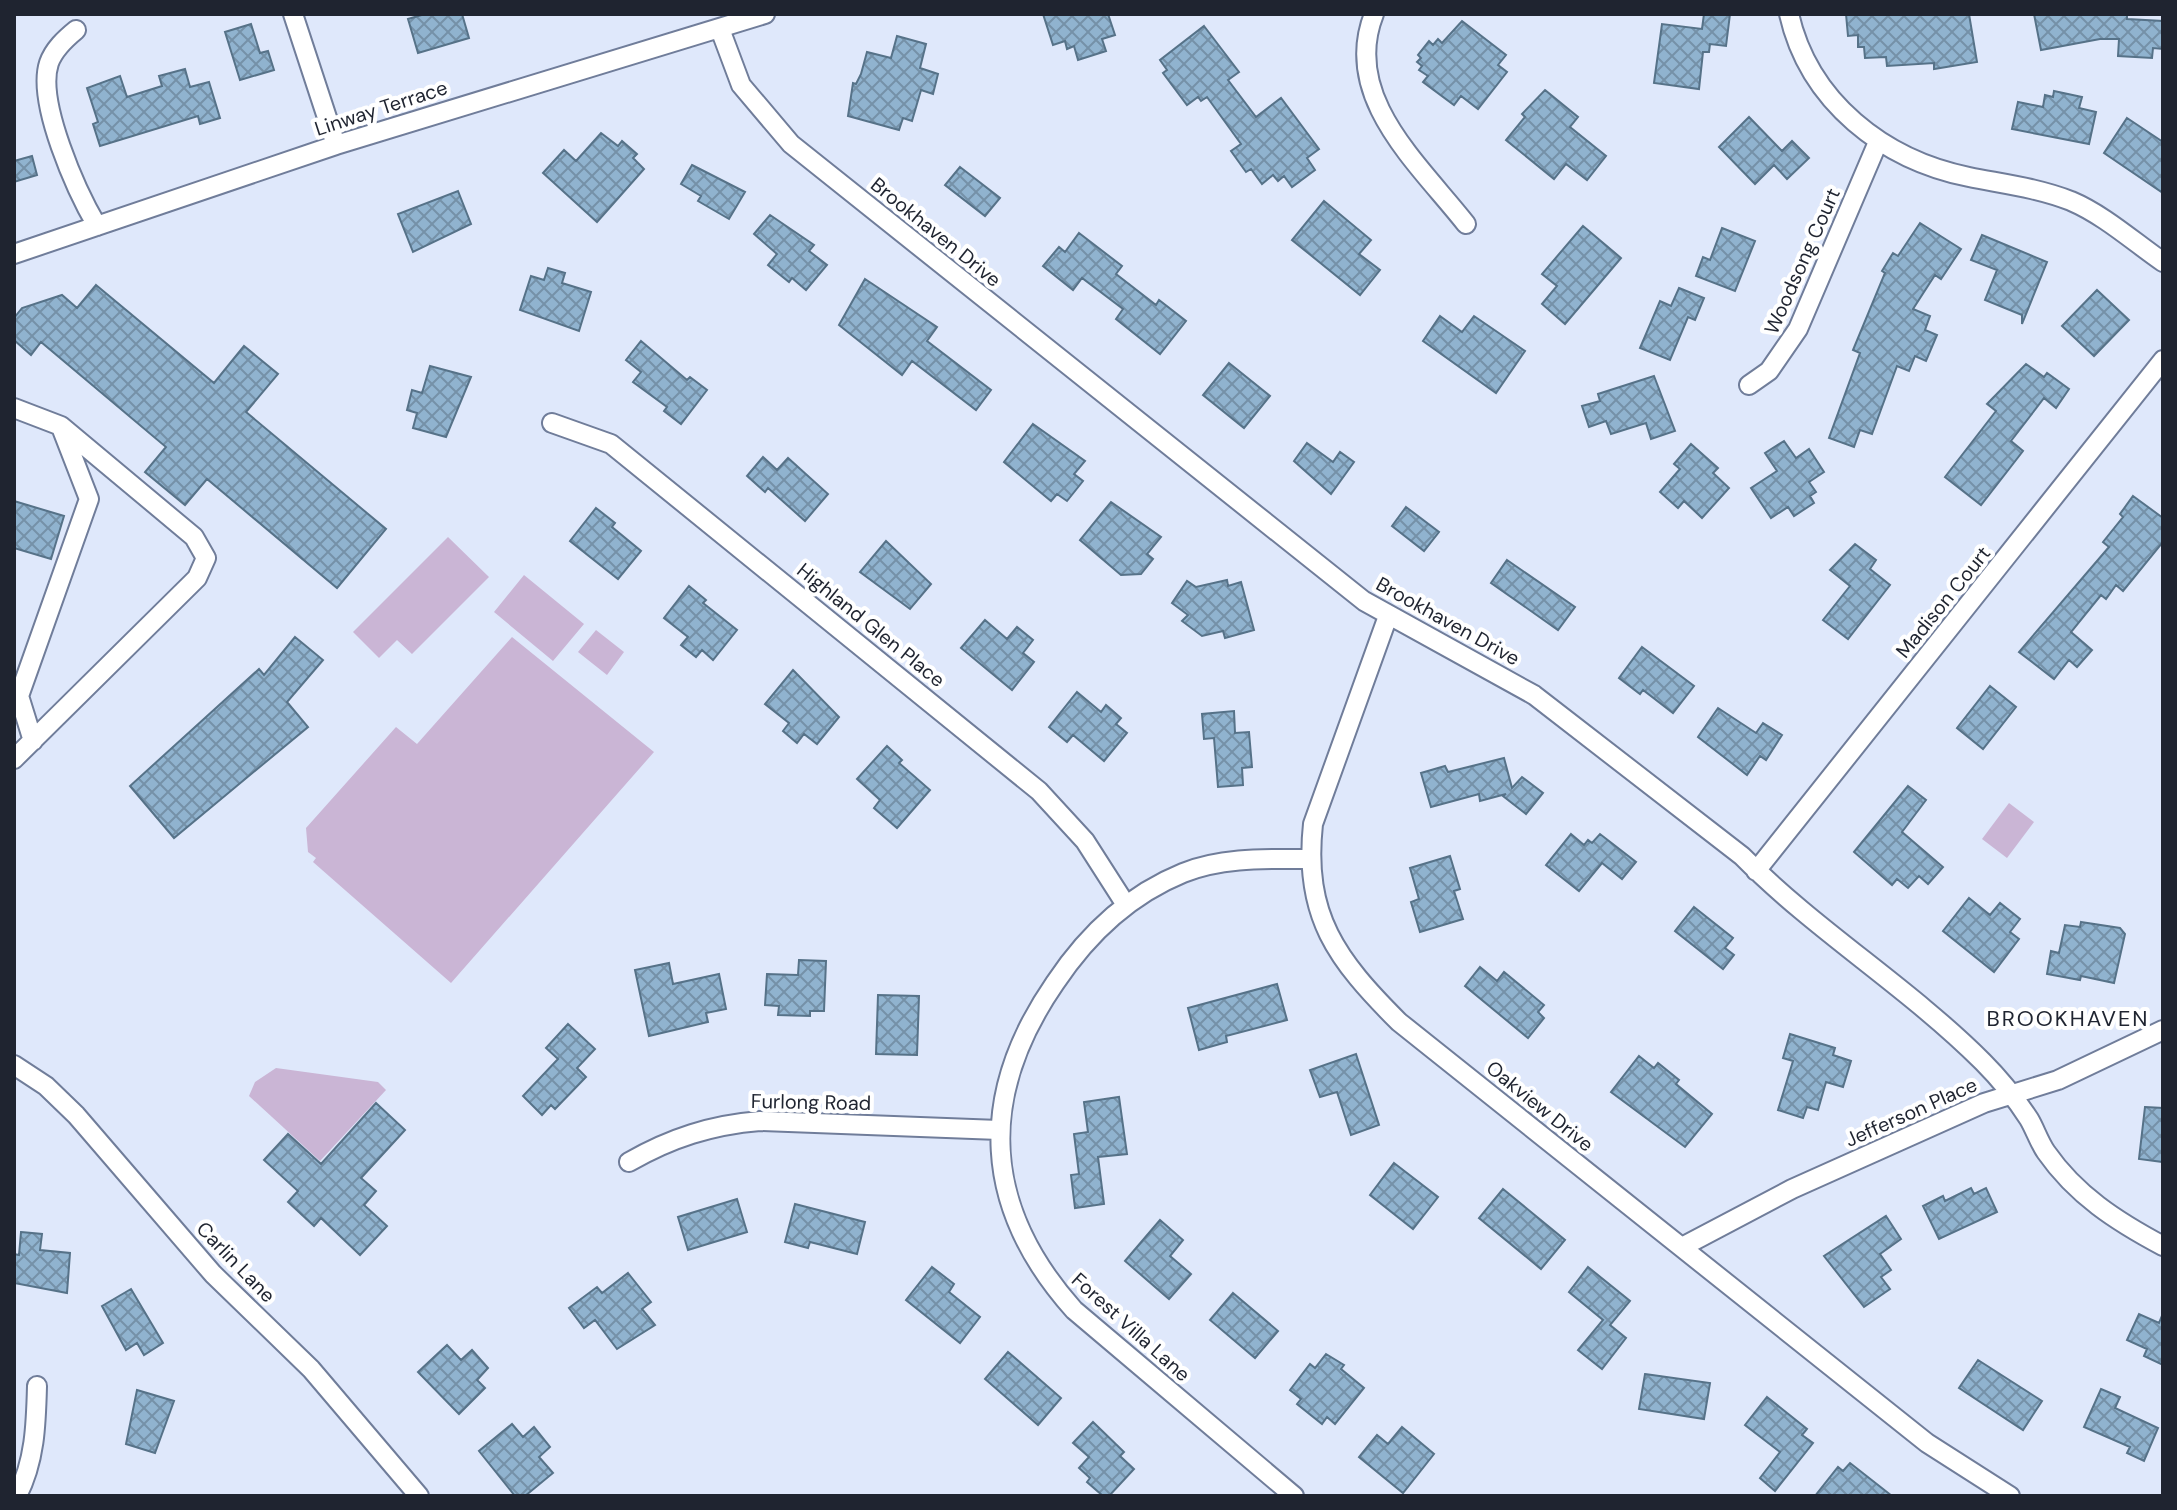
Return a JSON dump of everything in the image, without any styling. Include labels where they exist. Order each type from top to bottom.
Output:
[{"type":"street","points":[[293,14],[336,145]]},
{"type":"street","name":"Linway Terrace","points":[[14,254],[336,145],[765,14]]},
{"type":"street","points":[[1374,14],[1364,56],[1374,104],[1466,224]]},
{"type":"street","points":[[1789,14],[1798,43],[1815,77],[1837,105],[1878,142],[1927,166],[2032,188],[2071,201],[2163,262]]},
{"type":"street","name":"Brookhaven Drive","points":[[720,29],[741,85],[791,144],[1191,465],[1388,616],[1482,663],[1543,701],[1756,871],[1771,888],[1936,1020],[1983,1063],[2010,1094],[2030,1121],[2044,1149],[2082,1195],[2124,1225],[2163,1246]]},
{"type":"street","points":[[76,30],[61,42],[50,60],[48,91],[70,176],[97,226]]},
{"type":"street","name":"Woodsong Court","points":[[1749,385],[1769,371],[1798,329],[1878,142]]},
{"type":"street","name":"Madison Court","points":[[1756,871],[2163,360]]},
{"type":"street","points":[[14,408],[61,426],[194,537],[206,558],[197,578],[14,759]]},
{"type":"street","name":"Highland Glen Place","points":[[552,423],[611,444],[1039,791],[1085,841],[1126,905]]},
{"type":"street","points":[[33,741],[19,696],[89,499],[61,426]]},
{"type":"street","name":"Oakview Drive","points":[[1388,616],[1313,824],[1309,859],[1314,898],[1323,923],[1365,988],[1399,1022],[1948,1459],[2010,1496]]},
{"type":"street","name":"Forest Villa Lane","points":[[1294,1496],[1074,1310],[1048,1282],[1027,1249],[1012,1214],[1003,1182],[999,1130],[1007,1077],[1020,1041],[1039,1005],[1096,932],[1126,905],[1155,885],[1187,871],[1247,859],[1309,859]]},
{"type":"street","name":"Jefferson Place","points":[[1682,1247],[1792,1189],[2010,1094],[2058,1080],[2163,1030]]},
{"type":"street","name":"Carlin Lane","points":[[14,1065],[46,1086],[76,1115],[213,1274],[311,1369],[419,1496]]},
{"type":"street","name":"Furlong Road","points":[[629,1162],[694,1131],[731,1123],[999,1130]]},
{"type":"street","points":[[17,1496],[28,1475],[34,1446],[37,1386]]},
{"type":"shaded area","points":[[448,537],[489,577],[412,654],[397,640],[379,658],[353,632]]},
{"type":"shaded area","points":[[524,575],[584,624],[553,661],[494,612]]},
{"type":"shaded area","points":[[596,630],[624,652],[607,675],[578,652]]},
{"type":"shaded area","points":[[512,637],[654,752],[451,983],[313,862],[316,858],[308,852],[306,828],[396,727],[417,744]]},
{"type":"shaded area","points":[[2009,803],[2034,822],[2007,858],[1982,839]]},
{"type":"shaded area","points":[[276,1068],[378,1082],[386,1090],[320,1161],[249,1096],[255,1082]]},
{"type":"building","points":[[425,14],[462,14],[469,38],[418,53],[408,19]]},
{"type":"building","points":[[1043,14],[1108,14],[1115,35],[1102,39],[1106,51],[1078,60],[1074,46],[1067,49],[1065,41],[1053,45]]},
{"type":"building","points":[[1704,14],[1730,14],[1726,46],[1710,44],[1709,52],[1703,52],[1699,89],[1654,83],[1662,24],[1702,29]]},
{"type":"building","points":[[1846,14],[1969,14],[1977,62],[1934,69],[1934,63],[1887,66],[1886,57],[1865,58],[1864,47],[1858,47],[1858,35],[1848,36]]},
{"type":"building","points":[[2034,14],[2127,14],[2127,19],[2163,21],[2163,49],[2153,48],[2152,58],[2118,56],[2119,39],[2100,39],[2041,50]]},
{"type":"building","points":[[1462,21],[1506,55],[1498,65],[1507,72],[1478,109],[1461,96],[1454,105],[1423,82],[1428,76],[1419,70],[1422,66],[1417,62],[1421,58],[1418,55],[1429,41],[1433,45],[1438,39],[1442,43]]},
{"type":"building","points":[[251,24],[260,53],[268,51],[274,70],[240,80],[225,32]]},
{"type":"building","points":[[1204,26],[1239,72],[1228,80],[1256,117],[1281,98],[1319,149],[1307,158],[1315,170],[1292,187],[1284,176],[1278,181],[1273,175],[1262,184],[1251,169],[1246,172],[1231,151],[1241,144],[1207,97],[1201,101],[1198,97],[1187,105],[1163,73],[1167,70],[1160,60]]},
{"type":"building","points":[[897,36],[926,44],[920,68],[938,74],[933,94],[921,90],[912,121],[903,118],[899,130],[848,116],[853,83],[856,84],[861,74],[867,52],[891,58]]},
{"type":"building","points":[[185,69],[190,87],[209,82],[220,118],[200,124],[198,116],[100,146],[93,124],[98,122],[87,88],[120,76],[127,97],[162,86],[159,76]]},
{"type":"building","points":[[1545,90],[1578,117],[1570,127],[1606,156],[1587,180],[1566,164],[1554,179],[1506,140],[1525,117],[1522,114]]},
{"type":"building","points":[[2054,91],[2082,97],[2079,108],[2096,112],[2089,144],[2012,129],[2018,102],[2043,107],[2045,95],[2053,97]]},
{"type":"building","points":[[1749,117],[1782,151],[1792,141],[1809,158],[1787,179],[1774,165],[1755,184],[1719,147]]},
{"type":"building","points":[[2127,118],[2163,142],[2163,193],[2104,153]]},
{"type":"building","points":[[601,133],[618,146],[622,141],[637,154],[633,158],[644,169],[597,222],[543,173],[564,150],[576,161]]},
{"type":"building","points":[[32,156],[37,175],[14,182],[14,161]]},
{"type":"building","points":[[692,165],[745,192],[729,219],[698,201],[701,196],[681,184]]},
{"type":"building","points":[[960,167],[1000,198],[985,216],[945,185]]},
{"type":"building","points":[[458,191],[471,224],[413,252],[398,214]]},
{"type":"building","points":[[1324,201],[1371,240],[1359,254],[1380,270],[1360,295],[1292,240]]},
{"type":"building","points":[[770,215],[814,245],[809,251],[827,265],[806,290],[792,278],[789,282],[768,265],[777,254],[754,234]]},
{"type":"building","points":[[1920,223],[1961,249],[1941,279],[1935,275],[1913,309],[1930,316],[1925,330],[1937,335],[1926,361],[1915,356],[1909,371],[1897,366],[1872,434],[1860,430],[1854,447],[1829,438],[1860,353],[1853,350],[1885,273],[1882,271],[1893,253],[1898,256]]},
{"type":"building","points":[[1583,226],[1621,258],[1565,324],[1542,304],[1557,286],[1542,274]]},
{"type":"building","points":[[1722,228],[1755,241],[1735,291],[1696,276],[1703,257],[1710,260]]},
{"type":"building","points":[[1079,233],[1122,266],[1116,274],[1156,305],[1159,300],[1186,321],[1160,354],[1116,319],[1123,309],[1082,278],[1073,290],[1043,266],[1059,247],[1065,252]]},
{"type":"building","points":[[1982,235],[2047,262],[2022,324],[2022,315],[1985,300],[1997,270],[1971,260]]},
{"type":"building","points":[[548,268],[565,273],[562,283],[591,292],[579,331],[520,310],[531,276],[544,280]]},
{"type":"building","points":[[865,279],[937,327],[927,341],[991,390],[976,410],[912,361],[902,375],[839,325]]},
{"type":"building","points":[[96,285],[214,383],[244,346],[278,374],[246,412],[386,529],[337,588],[207,479],[185,505],[145,472],[166,447],[41,342],[31,355],[14,340],[14,318],[22,308],[62,295],[77,308]]},
{"type":"building","points":[[1679,288],[1704,298],[1695,320],[1688,317],[1670,360],[1640,348],[1660,301],[1671,306]]},
{"type":"building","points":[[2097,290],[2129,320],[2094,356],[2062,326]]},
{"type":"building","points":[[1440,316],[1462,332],[1474,316],[1525,351],[1496,393],[1423,341]]},
{"type":"building","points":[[641,341],[687,380],[690,377],[707,390],[681,424],[664,411],[667,407],[633,382],[641,372],[626,360]]},
{"type":"building","points":[[1229,363],[1270,396],[1244,428],[1203,395]]},
{"type":"building","points":[[2026,364],[2044,377],[2047,373],[2069,389],[2056,408],[2044,398],[2011,441],[2023,451],[1981,505],[1945,477],[1996,411],[1987,404]]},
{"type":"building","points":[[430,366],[471,377],[446,437],[413,428],[417,413],[407,410],[412,390],[422,393]]},
{"type":"building","points":[[1654,376],[1675,431],[1651,439],[1646,423],[1611,434],[1606,421],[1589,427],[1582,406],[1600,401],[1598,394]]},
{"type":"building","points":[[1033,424],[1085,461],[1074,474],[1083,481],[1067,501],[1057,494],[1051,501],[1004,462]]},
{"type":"building","points":[[1784,441],[1796,458],[1809,449],[1824,472],[1809,482],[1816,492],[1810,496],[1814,503],[1794,516],[1788,507],[1771,518],[1751,488],[1777,471],[1765,453]]},
{"type":"building","points":[[1307,443],[1333,462],[1340,452],[1354,462],[1331,494],[1294,461]]},
{"type":"building","points":[[1691,444],[1718,468],[1713,473],[1729,488],[1702,518],[1684,501],[1678,508],[1660,492],[1680,469],[1674,464]]},
{"type":"building","points":[[763,457],[777,470],[788,458],[828,494],[805,521],[768,488],[765,492],[747,476]]},
{"type":"building","points":[[2133,496],[2163,518],[2163,542],[2123,591],[2116,585],[2106,599],[2101,595],[2071,632],[2092,650],[2077,667],[2069,660],[2054,679],[2019,652],[2109,547],[2103,542],[2123,517],[2120,514]]},
{"type":"building","points":[[14,501],[64,516],[51,559],[14,548]]},
{"type":"building","points":[[1111,502],[1161,537],[1147,554],[1153,559],[1141,574],[1121,575],[1080,540]]},
{"type":"building","points":[[1406,507],[1439,532],[1424,551],[1392,526]]},
{"type":"building","points":[[596,508],[615,523],[612,527],[641,551],[618,579],[570,541]]},
{"type":"building","points":[[886,541],[931,584],[910,609],[860,572]]},
{"type":"building","points":[[1855,544],[1876,560],[1870,569],[1890,585],[1848,639],[1823,620],[1850,586],[1830,570]]},
{"type":"building","points":[[1507,560],[1575,607],[1558,630],[1491,583]]},
{"type":"building","points":[[1227,580],[1228,586],[1241,582],[1254,630],[1225,638],[1223,631],[1202,636],[1182,621],[1188,615],[1172,603],[1187,581],[1196,587]]},
{"type":"building","points":[[689,586],[706,600],[703,603],[737,630],[713,660],[702,650],[696,657],[681,645],[688,637],[664,618]]},
{"type":"building","points":[[985,620],[1007,639],[1017,627],[1033,640],[1023,653],[1034,662],[1012,690],[961,648]]},
{"type":"building","points":[[295,637],[323,660],[287,702],[308,727],[174,838],[130,786],[259,669],[264,675]]},
{"type":"building","points":[[1642,647],[1694,686],[1673,713],[1643,690],[1640,694],[1619,678]]},
{"type":"building","points":[[793,670],[839,717],[817,744],[804,734],[797,743],[783,731],[789,723],[765,704]]},
{"type":"building","points":[[1990,686],[2016,707],[1983,749],[1957,728]]},
{"type":"building","points":[[1077,692],[1101,712],[1106,705],[1121,718],[1116,724],[1127,733],[1104,761],[1073,735],[1067,742],[1049,727]]},
{"type":"building","points":[[1718,708],[1756,733],[1763,723],[1782,735],[1766,760],[1760,756],[1747,775],[1698,737]]},
{"type":"building","points":[[1234,711],[1235,733],[1249,732],[1252,767],[1242,768],[1243,785],[1218,787],[1214,738],[1204,739],[1202,714]]},
{"type":"building","points":[[887,746],[902,760],[899,763],[930,790],[897,828],[874,808],[880,800],[857,779]]},
{"type":"building","points":[[1504,758],[1512,788],[1522,777],[1543,793],[1526,814],[1503,796],[1506,794],[1480,801],[1479,794],[1431,807],[1421,773],[1445,766],[1448,772]]},
{"type":"building","points":[[1908,786],[1926,800],[1902,832],[1943,867],[1928,884],[1919,876],[1908,888],[1897,879],[1892,885],[1854,852]]},
{"type":"building","points":[[1571,834],[1584,845],[1588,840],[1592,843],[1600,834],[1636,862],[1622,879],[1602,863],[1579,891],[1546,865]]},
{"type":"building","points":[[1450,856],[1460,889],[1454,891],[1463,919],[1420,932],[1411,902],[1419,899],[1410,868]]},
{"type":"building","points":[[1969,898],[1990,915],[2000,903],[2020,919],[2010,932],[2019,939],[1994,972],[1943,931]]},
{"type":"building","points":[[1694,907],[1733,938],[1725,948],[1734,955],[1723,969],[1675,931]]},
{"type":"building","points":[[2081,922],[2120,928],[2125,934],[2114,983],[2081,976],[2080,980],[2047,974],[2051,951],[2059,953],[2065,925],[2080,927]]},
{"type":"building","points":[[799,960],[826,961],[824,1011],[810,1011],[810,1016],[778,1015],[779,1006],[765,1005],[767,974],[798,975]]},
{"type":"building","points":[[669,963],[673,984],[719,974],[726,1009],[706,1013],[708,1022],[649,1036],[635,970]]},
{"type":"building","points":[[1480,967],[1497,981],[1504,972],[1544,1005],[1538,1012],[1544,1018],[1528,1038],[1465,986]]},
{"type":"building","points":[[1277,984],[1287,1020],[1226,1036],[1227,1042],[1199,1050],[1188,1008]]},
{"type":"building","points":[[878,995],[919,996],[917,1055],[876,1054]]},
{"type":"building","points":[[568,1024],[595,1049],[577,1068],[586,1077],[555,1109],[551,1105],[542,1115],[523,1096],[558,1059],[546,1048]]},
{"type":"building","points":[[1790,1034],[1835,1048],[1833,1055],[1851,1061],[1843,1087],[1826,1082],[1818,1110],[1807,1107],[1803,1118],[1778,1110],[1793,1061],[1783,1058]]},
{"type":"building","points":[[1356,1054],[1379,1125],[1351,1135],[1337,1092],[1320,1097],[1310,1070]]},
{"type":"building","points":[[1639,1056],[1654,1068],[1658,1063],[1679,1080],[1676,1084],[1712,1114],[1685,1147],[1611,1092]]},
{"type":"building","points":[[1119,1097],[1127,1154],[1098,1157],[1104,1204],[1075,1208],[1071,1175],[1079,1174],[1074,1134],[1088,1132],[1084,1102]]},
{"type":"building","points":[[376,1103],[405,1130],[361,1178],[376,1191],[364,1205],[387,1226],[360,1255],[321,1218],[314,1226],[288,1202],[298,1191],[264,1160],[288,1134],[321,1164]]},
{"type":"building","points":[[2145,1107],[2163,1108],[2163,1162],[2139,1159]]},
{"type":"building","points":[[1394,1163],[1438,1197],[1413,1229],[1370,1195]]},
{"type":"building","points":[[1971,1188],[1974,1194],[1986,1188],[1997,1212],[1939,1239],[1923,1206],[1943,1196],[1945,1201]]},
{"type":"building","points":[[1503,1189],[1565,1240],[1541,1269],[1479,1218]]},
{"type":"building","points":[[737,1199],[747,1232],[688,1250],[678,1217]]},
{"type":"building","points":[[795,1204],[865,1222],[857,1254],[810,1242],[808,1248],[785,1242]]},
{"type":"building","points":[[1886,1216],[1901,1239],[1880,1254],[1891,1270],[1881,1277],[1890,1289],[1864,1307],[1824,1256]]},
{"type":"building","points":[[1160,1220],[1183,1240],[1170,1256],[1191,1274],[1169,1299],[1125,1261]]},
{"type":"building","points":[[21,1232],[42,1234],[40,1250],[70,1253],[67,1293],[14,1283],[14,1254],[19,1255]]},
{"type":"building","points":[[932,1267],[954,1284],[949,1292],[980,1317],[960,1343],[906,1300]]},
{"type":"building","points":[[1588,1267],[1630,1301],[1610,1325],[1626,1338],[1602,1369],[1578,1350],[1603,1320],[1569,1292]]},
{"type":"building","points":[[628,1273],[651,1302],[642,1309],[655,1325],[617,1349],[595,1320],[584,1328],[569,1308],[597,1287],[602,1293]]},
{"type":"building","points":[[131,1289],[163,1343],[144,1355],[137,1343],[126,1350],[102,1306]]},
{"type":"building","points":[[1233,1293],[1278,1331],[1255,1358],[1210,1320]]},
{"type":"building","points":[[2163,1313],[2163,1365],[2144,1356],[2147,1349],[2127,1340],[2139,1314],[2159,1323]]},
{"type":"building","points":[[447,1345],[461,1360],[472,1350],[488,1368],[477,1380],[485,1388],[459,1414],[418,1372]]},
{"type":"building","points":[[1008,1352],[1061,1398],[1038,1425],[985,1379]]},
{"type":"building","points":[[1326,1354],[1344,1365],[1341,1369],[1364,1388],[1335,1424],[1327,1417],[1322,1424],[1297,1404],[1301,1399],[1290,1390],[1310,1364],[1315,1368]]},
{"type":"building","points":[[1978,1360],[2042,1401],[2023,1430],[1959,1388]]},
{"type":"building","points":[[1645,1374],[1710,1383],[1704,1419],[1639,1409]]},
{"type":"building","points":[[2101,1389],[2120,1397],[2115,1408],[2158,1428],[2144,1461],[2127,1453],[2130,1447],[2084,1427]]},
{"type":"building","points":[[137,1390],[174,1401],[155,1453],[126,1444]]},
{"type":"building","points":[[1767,1397],[1807,1429],[1802,1435],[1813,1443],[1775,1491],[1760,1478],[1780,1452],[1745,1425]]},
{"type":"building","points":[[1093,1422],[1124,1452],[1120,1456],[1134,1469],[1109,1496],[1103,1496],[1087,1482],[1090,1478],[1079,1468],[1089,1457],[1073,1443]]},
{"type":"building","points":[[512,1424],[523,1437],[534,1427],[550,1447],[539,1457],[553,1473],[525,1496],[515,1496],[479,1451]]},
{"type":"building","points":[[1402,1427],[1434,1454],[1403,1493],[1359,1457],[1377,1435],[1388,1444]]},
{"type":"building","points":[[1850,1463],[1892,1496],[1815,1496],[1838,1467],[1843,1471]]},
{"type":"district","name":"BROOKHAVEN","points":[[2068,1018]]}]
